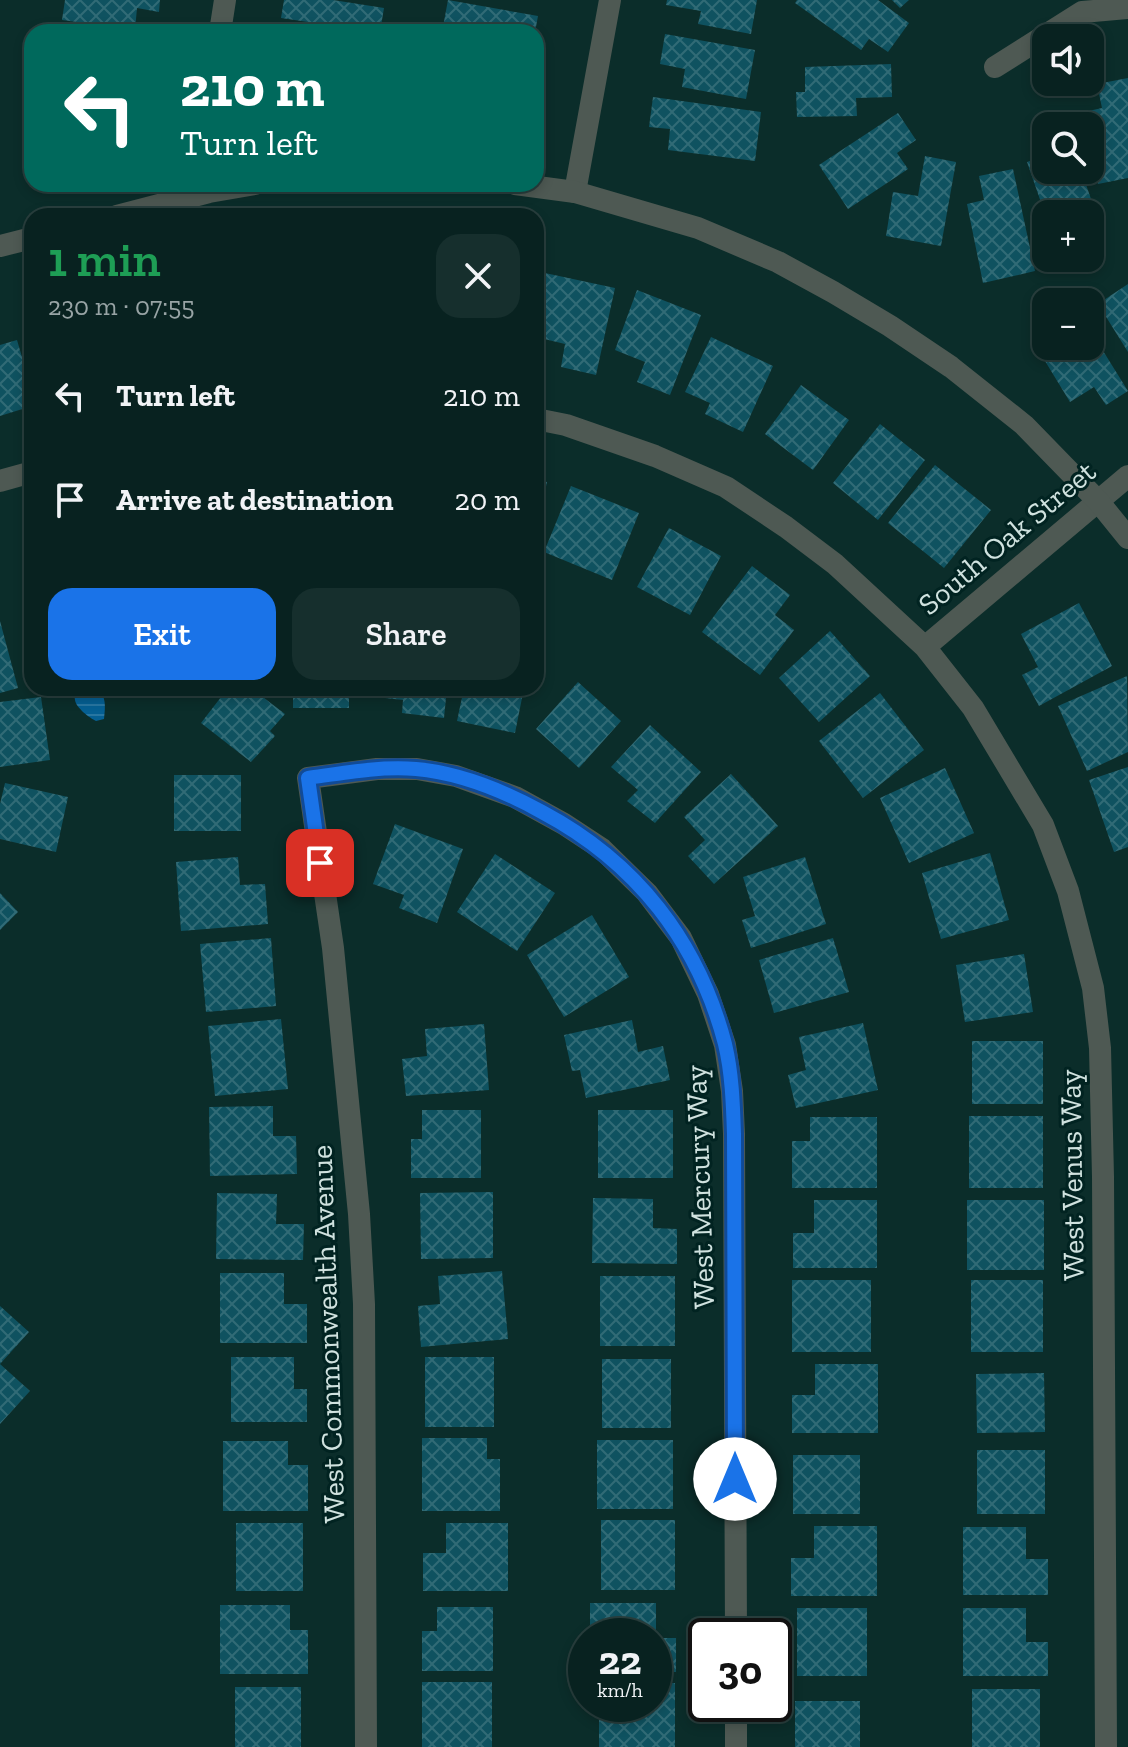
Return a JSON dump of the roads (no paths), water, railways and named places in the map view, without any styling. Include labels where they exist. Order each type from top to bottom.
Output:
[{"type":"street","points":[[221,24],[225,0]]},
{"type":"street","points":[[575,192],[610,0]]},
{"type":"street","points":[[995,67],[1082,12],[1128,8]]},
{"type":"street","points":[[544,188],[575,192],[698,228],[778,262],[867,313],[951,367],[1024,425],[1098,501],[1128,538]]},
{"type":"street","points":[[143,208],[196,192]]},
{"type":"street","points":[[0,246],[24,240]]},
{"type":"street","name":"West Venus Way","points":[[544,421],[566,425],[655,456],[726,487],[835,564],[925,647],[973,708],[1043,825],[1068,891],[1093,988],[1100,1048],[1106,1747]]},
{"type":"street","points":[[0,481],[24,474]]},
{"type":"street","name":"South Oak Street","points":[[925,647],[1128,476]]},
{"type":"street","name":"West Mercury Way","points":[[308,778],[377,769],[417,769],[456,776],[515,797],[602,849],[647,893],[681,938],[717,1020],[725,1045],[732,1091],[736,1618]]},
{"type":"street","name":"West Commonwealth Avenue","points":[[308,778],[333,948],[359,1214],[364,1304],[366,1747]]},
{"type":"street","points":[[736,1722],[736,1747]]},
{"type":"water","points":[[75,696],[103,696],[104,719],[96,721]]}]
